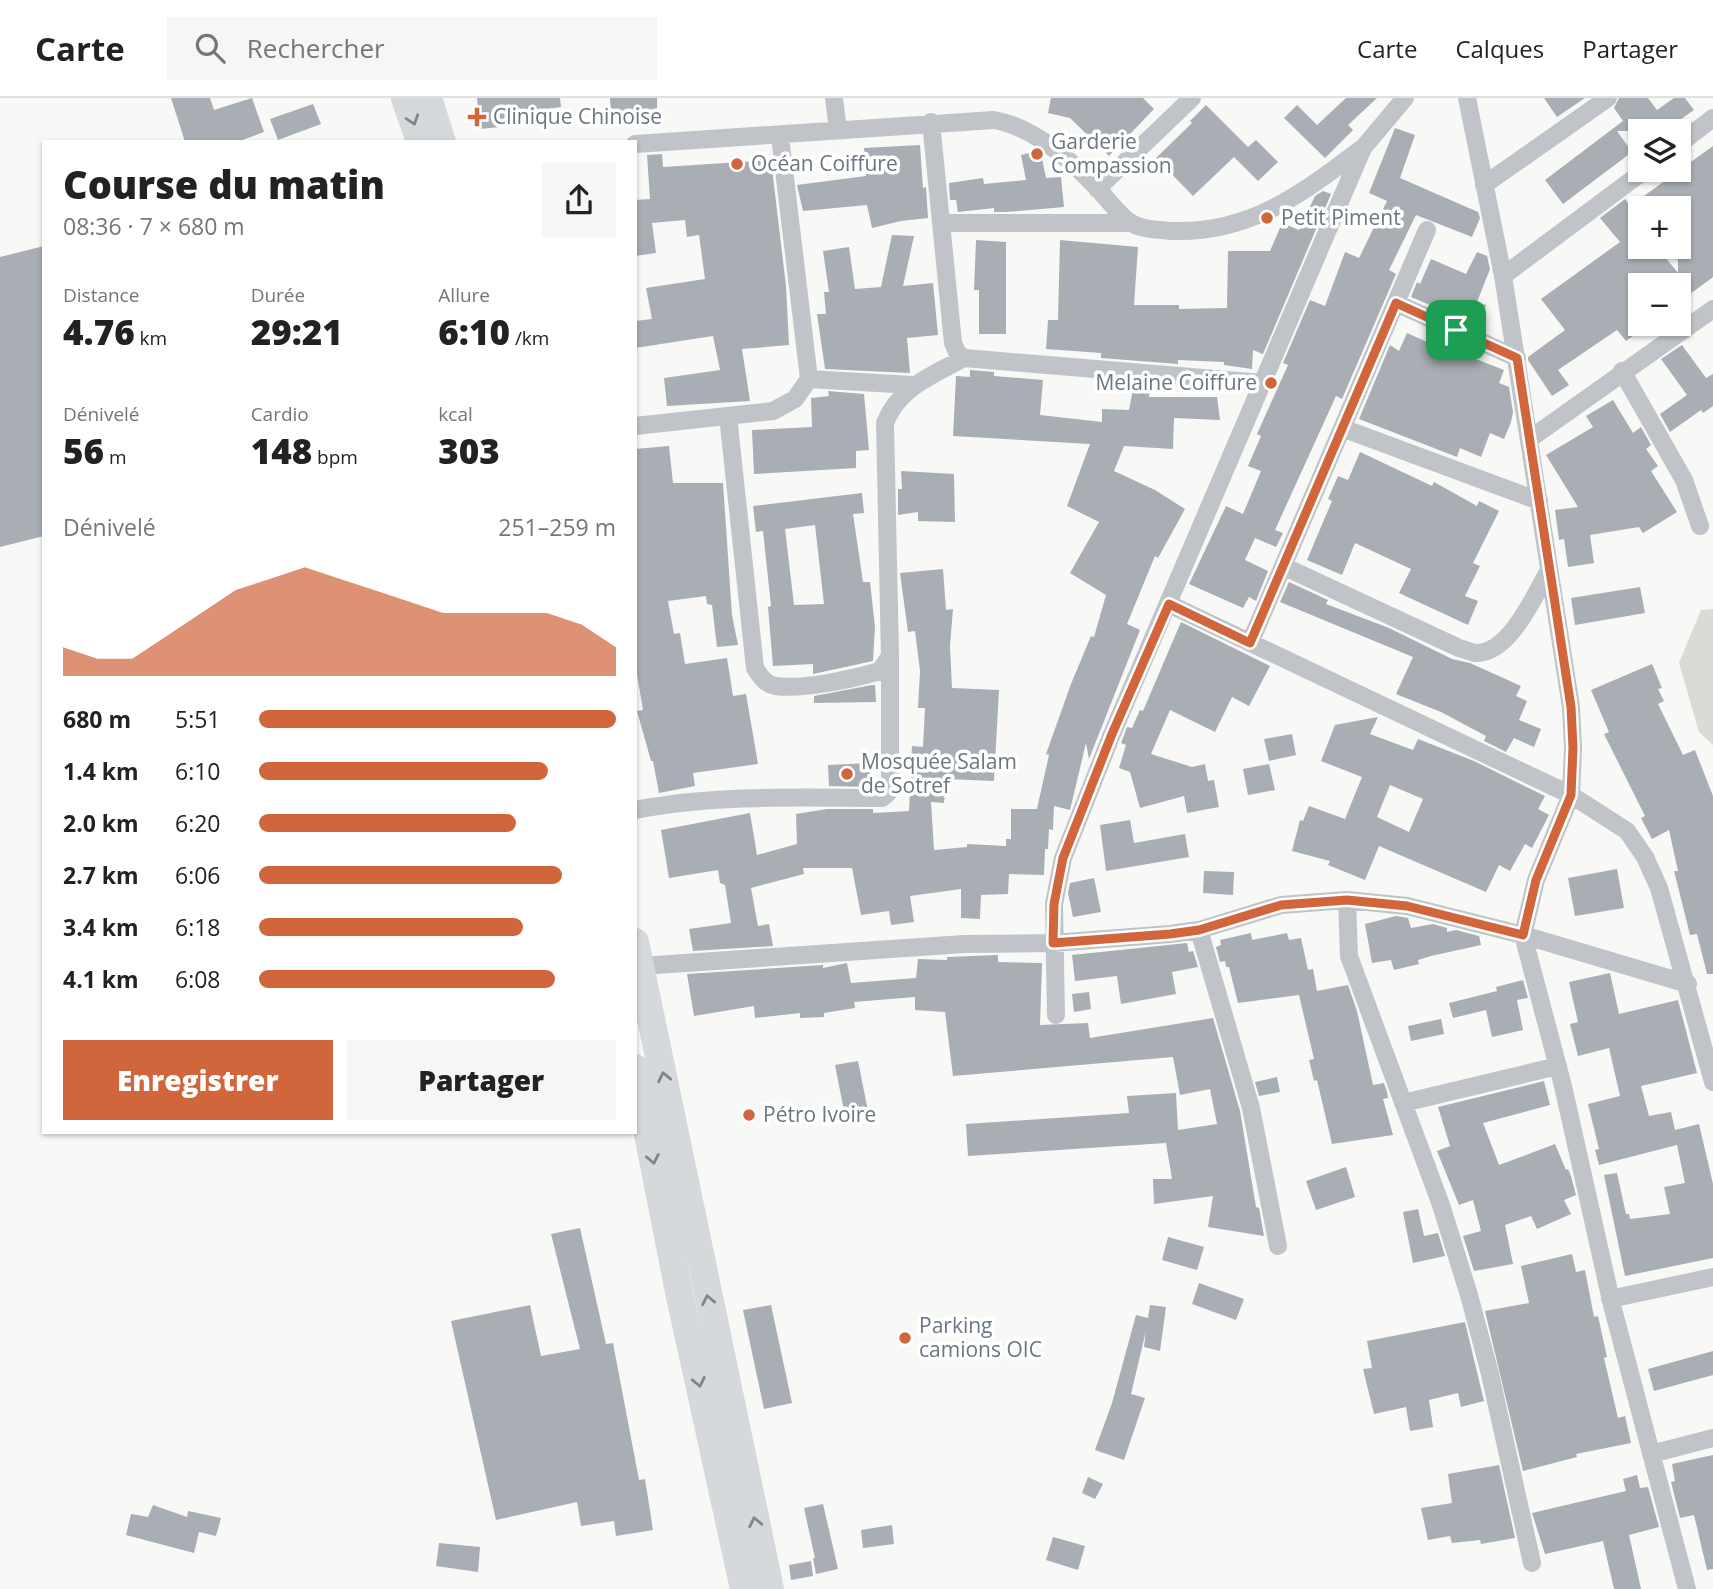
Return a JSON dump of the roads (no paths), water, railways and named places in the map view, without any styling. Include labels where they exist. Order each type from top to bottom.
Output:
[{"type":"main road","points":[[405,98],[418,140]]},
{"type":"main road","points":[[428,98],[441,140]]},
{"type":"main road","points":[[638,954],[770,1589]]},
{"type":"main road","points":[[637,1078],[679,1292],[744,1589]]},
{"type":"street","points":[[834,98],[838,130]]},
{"type":"street","points":[[1097,189],[1192,98]]},
{"type":"street","points":[[941,223],[1130,223],[1156,230],[1197,232],[1250,220],[1300,195],[1363,148],[1405,98]]},
{"type":"street","points":[[1467,98],[1503,276],[1531,438],[1548,572],[1571,707],[1571,795],[1536,880],[1523,935],[1558,1066],[1610,1299],[1687,1589]]},
{"type":"street","points":[[1484,186],[1608,98]]},
{"type":"street","points":[[1691,135],[1713,118]]},
{"type":"street","points":[[637,144],[780,136],[931,122],[994,120],[1013,124],[1064,158],[1130,223]]},
{"type":"street","points":[[931,122],[953,342],[957,352],[964,358]]},
{"type":"street","points":[[637,426],[773,411],[794,399],[809,379],[780,136]]},
{"type":"street","points":[[1056,1015],[1054,904],[1063,858],[1112,734],[1363,148]]},
{"type":"street","points":[[1503,276],[1629,182]]},
{"type":"street","points":[[1250,643],[1427,230]]},
{"type":"street","points":[[1396,303],[1517,358]]},
{"type":"street","points":[[1531,438],[1713,309]]},
{"type":"street","points":[[637,810],[659,805],[766,798],[882,797],[888,793],[890,656],[885,423],[890,410],[912,385],[964,358],[1263,383]]},
{"type":"street","points":[[1622,371],[1684,480],[1694,501],[1700,526]]},
{"type":"street","points":[[809,379],[912,385]]},
{"type":"street","points":[[728,416],[755,668],[762,680],[774,686],[844,681],[880,671],[890,656]]},
{"type":"street","points":[[1342,428],[1539,501]]},
{"type":"street","points":[[1283,566],[1459,648],[1476,653],[1491,650],[1510,635],[1548,572]]},
{"type":"street","points":[[1169,604],[1571,795],[1627,831],[1645,857],[1659,888],[1688,984],[1713,1082]]},
{"type":"street","points":[[638,954],[1053,943],[1199,930],[1281,905],[1347,900],[1407,906],[1523,935],[1688,984]]},
{"type":"street","points":[[1347,900],[1349,956],[1441,1205],[1469,1295],[1490,1374],[1532,1563]]},
{"type":"street","points":[[1199,930],[1251,1108],[1278,1246]]},
{"type":"street","points":[[1403,1103],[1558,1066]]},
{"type":"street","points":[[1610,1299],[1713,1277]]},
{"type":"street","points":[[1651,1454],[1713,1438]]},
{"type":"place","name":"Clinique Chinoise","points":[[477,117]]},
{"type":"place","name":"Garderie Compassion","points":[[1037,154]]},
{"type":"place","name":"Océan Coiffure","points":[[737,164]]},
{"type":"place","name":"Petit Piment","points":[[1267,218]]},
{"type":"place","name":"Melaine Coiffure","points":[[1271,383]]},
{"type":"place","name":"Mosquée Salam de Sotref","points":[[847,774]]},
{"type":"place","name":"Pétro Ivoire","points":[[749,1115]]},
{"type":"place","name":"Parking camions OIC","points":[[905,1338]]}]
